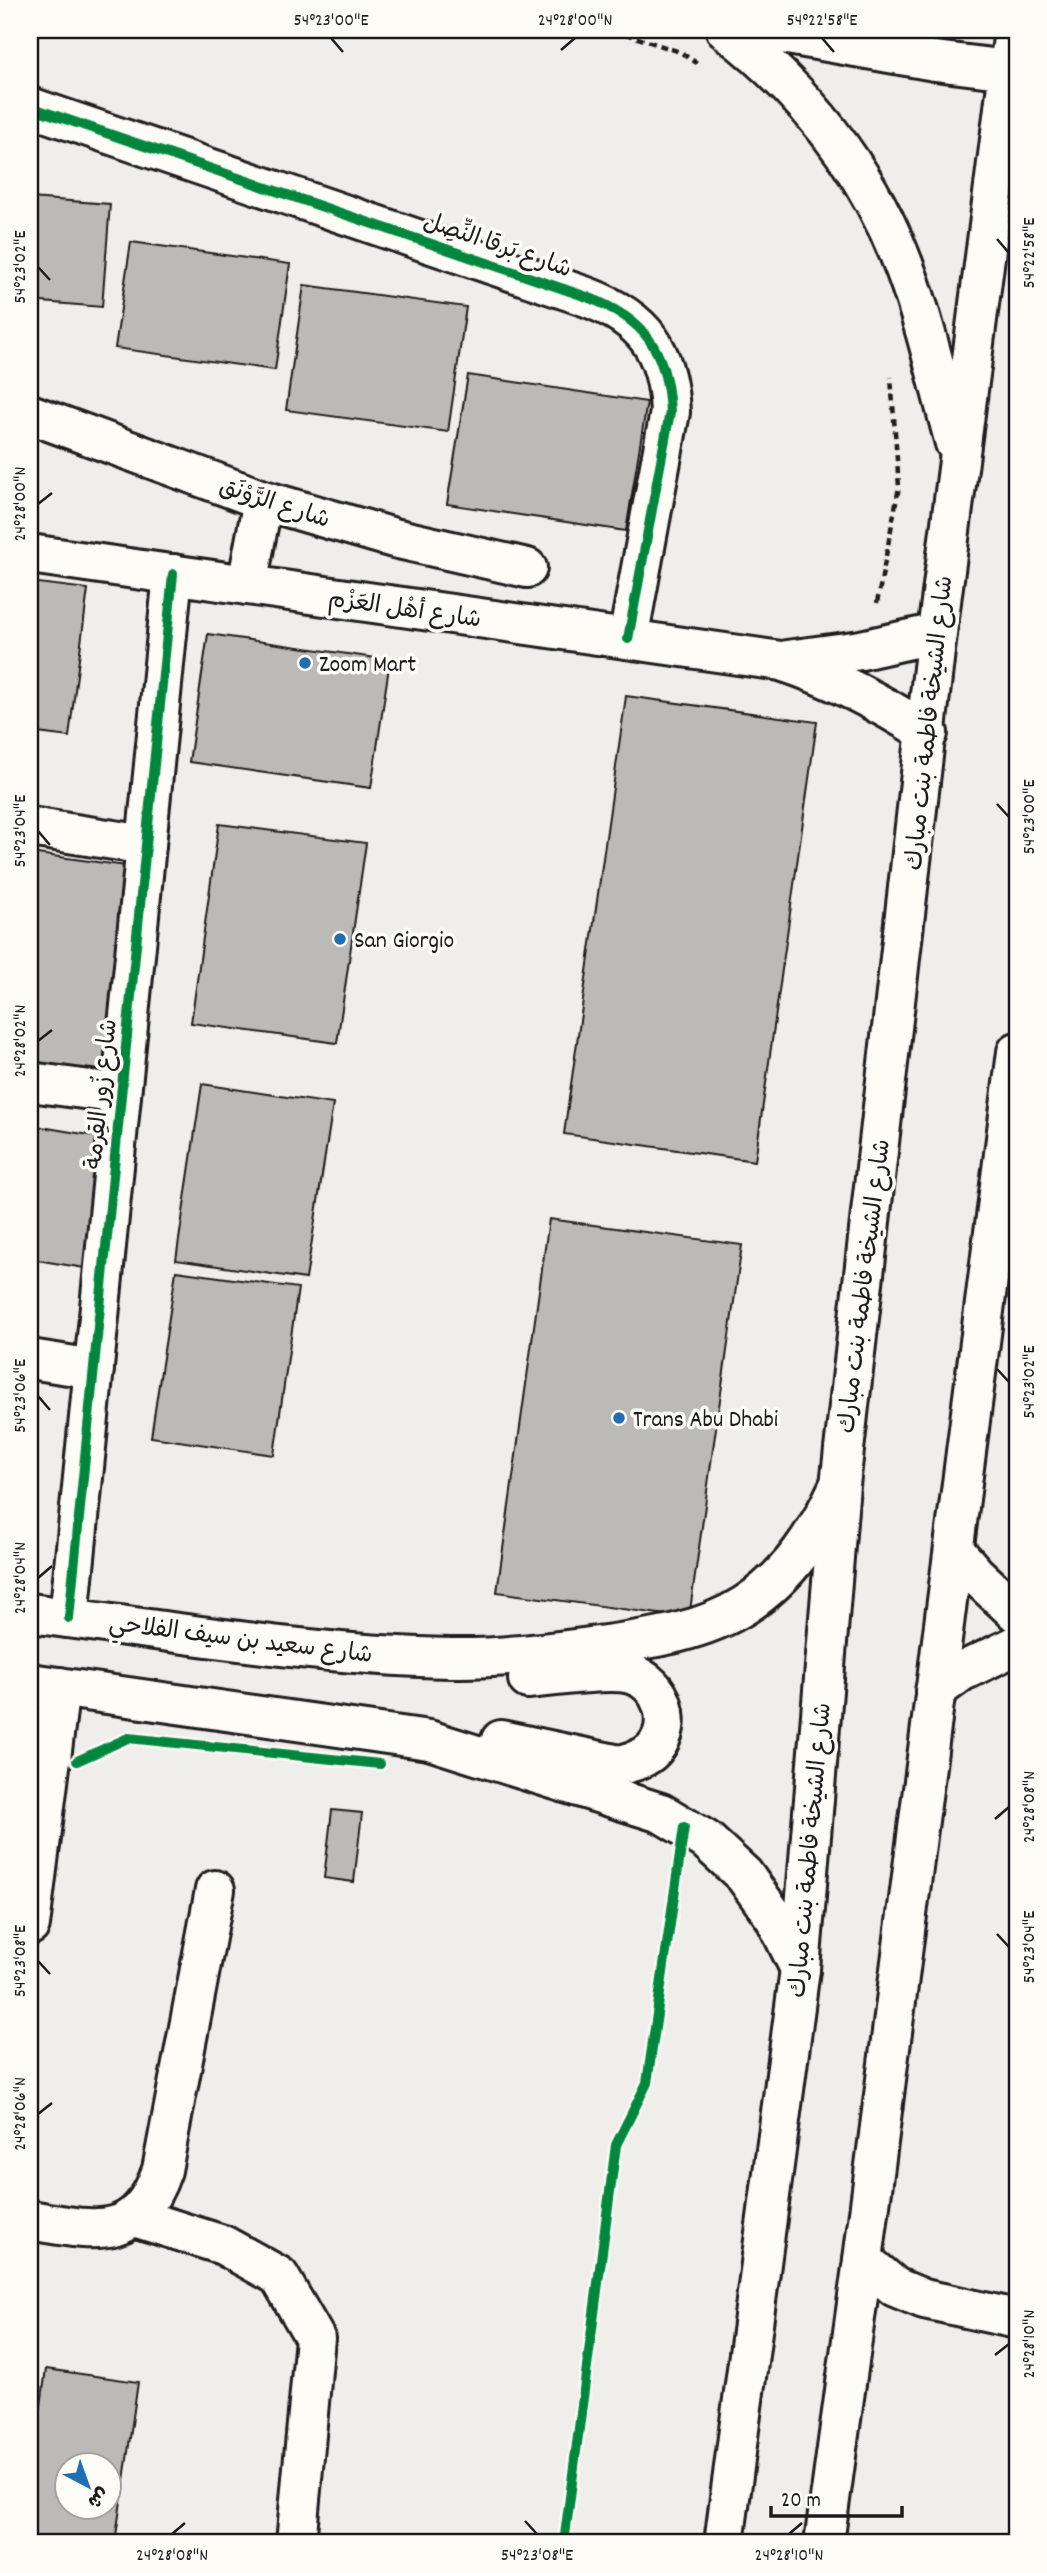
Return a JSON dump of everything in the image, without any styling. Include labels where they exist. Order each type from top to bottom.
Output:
[{"type":"street","points":[[726,30],[789,85],[821,121],[849,157],[880,213],[905,270],[959,458]]},
{"type":"street","points":[[760,30],[935,61],[1013,71]]},
{"type":"street","name":"شارع الشيخة فاطمة بنت مبارك","points":[[724,2543],[800,1969],[840,1485],[928,733],[937,633],[1013,71],[1014,30]]},
{"type":"street","name":"شارع بَرقا النِّصِل","points":[[30,107],[587,297],[616,308],[641,327],[658,352],[668,381],[670,412],[628,639]]},
{"type":"street","name":"شارع الرَّوْنَق","points":[[30,414],[263,500],[394,538],[527,568]]},
{"type":"street","points":[[247,585],[263,500]]},
{"type":"street","name":"شارع أهْل العَزْم","points":[[30,554],[781,661],[822,674],[859,692],[928,733]]},
{"type":"street","name":"شارع زُور القِرمة","points":[[69,1618],[173,573]]},
{"type":"street","name":"شارع أهْل العَزْم","points":[[781,661],[861,650],[937,633]]},
{"type":"street","points":[[30,827],[146,845]]},
{"type":"street","points":[[824,2543],[955,1551],[1017,1052]]},
{"type":"street","points":[[30,1082],[121,1094]]},
{"type":"street","points":[[30,1359],[94,1369]]},
{"type":"street","name":"شارع سعيد بن سيف الفلاحي","points":[[30,1613],[325,1652],[454,1658],[577,1649],[648,1639],[698,1628],[745,1605],[785,1572],[818,1531],[840,1485]]},
{"type":"street","points":[[955,1551],[975,1575],[1017,1612]]},
{"type":"street","points":[[935,1691],[961,1672],[1017,1645]]},
{"type":"street","name":"شارع سعيد بن سيف الفلاحي","points":[[429,1740],[484,1737],[620,1765],[639,1760],[654,1749],[663,1732],[665,1713],[659,1696],[647,1681],[629,1674],[506,1679],[487,1675],[454,1658]]},
{"type":"street","points":[[30,1925],[45,1685]]},
{"type":"street","name":"شارع سعيد بن سيف الفلاحي","points":[[45,1685],[429,1740],[661,1813],[706,1840],[744,1875],[775,1918],[800,1969]]},
{"type":"street","points":[[30,2220],[80,2229],[108,2228],[134,2217],[153,2196],[162,2170],[215,1890]]},
{"type":"street","points":[[134,2217],[223,2245],[279,2276],[315,2338],[296,2543]]},
{"type":"street","points":[[863,2260],[895,2287],[923,2298],[1017,2319]]},
{"type":"path","points":[[614,30],[680,52],[702,67]]},
{"type":"building","points":[[30,198],[110,204],[102,307],[30,301]]},
{"type":"building","points":[[131,242],[290,264],[275,370],[115,348]]},
{"type":"building","points":[[304,285],[466,307],[448,432],[286,410]]},
{"type":"building","points":[[468,375],[647,402],[626,531],[447,504]]},
{"type":"building","points":[[30,582],[88,589],[69,737],[30,732]]},
{"type":"building","points":[[208,634],[390,660],[371,788],[189,762]]},
{"type":"building","points":[[626,696],[817,722],[755,1161],[564,1134]]},
{"type":"building","points":[[219,824],[366,843],[337,1043],[191,1023]]},
{"type":"building","points":[[30,853],[134,867],[104,1077],[30,1067]]},
{"type":"building","points":[[202,1084],[333,1104],[306,1279],[176,1260]]},
{"type":"building","points":[[30,1125],[107,1138],[85,1268],[30,1259]]},
{"type":"building","name":"Trans Abu Dhabi","points":[[549,1219],[742,1245],[689,1618],[497,1592]]},
{"type":"building","points":[[176,1271],[298,1288],[274,1455],[151,1437]]},
{"type":"building","points":[[332,1810],[362,1813],[354,1882],[324,1878]]},
{"type":"building","points":[[46,2369],[138,2382],[122,2494],[122,2450],[52,2450],[52,2520],[118,2520],[115,2543],[30,2543],[30,2485]]},
{"type":"cycle path","points":[[30,107],[587,297],[607,306],[638,327],[658,354],[668,390],[670,412],[628,639]]},
{"type":"cycle path","points":[[69,1618],[173,574]]},
{"type":"cycle path","points":[[77,1761],[128,1738],[380,1764]]},
{"type":"cycle path","points":[[564,2543],[616,2145],[647,2083],[684,1827]]},
{"type":"place","name":"Zoom Mart","points":[[305,663]]},
{"type":"place","name":"San Giorgio","points":[[340,939]]},
{"type":"place","name":"Trans Abu Dhabi","points":[[619,1418]]}]
